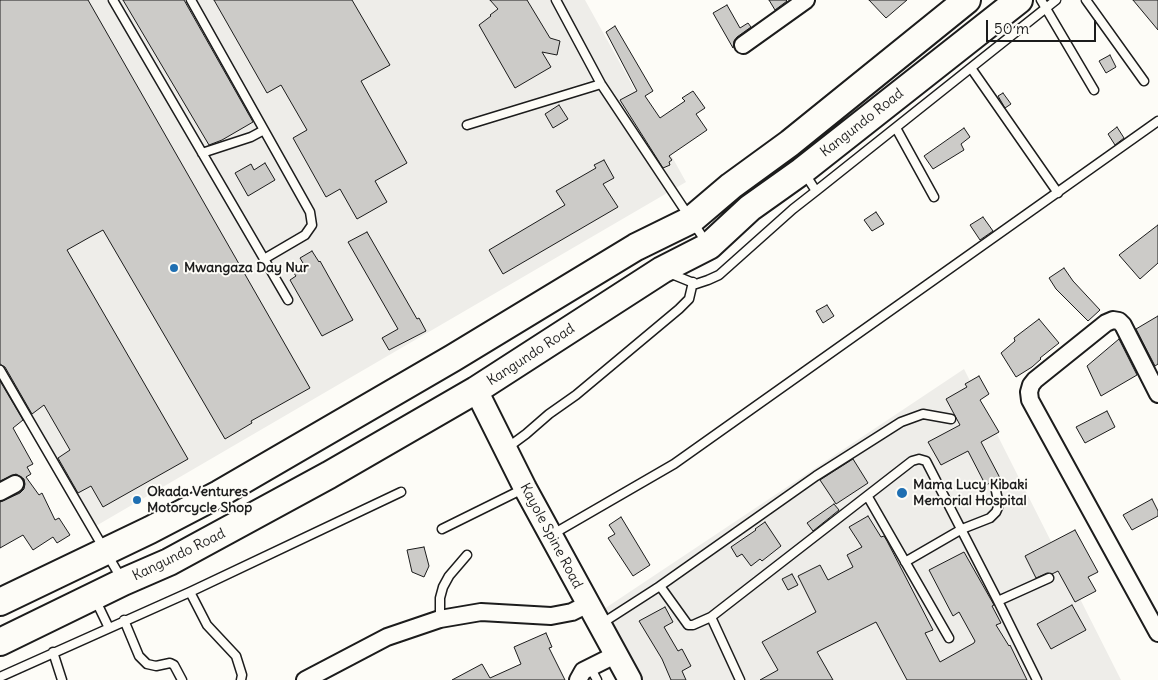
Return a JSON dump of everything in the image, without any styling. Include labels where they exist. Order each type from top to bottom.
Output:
[{"type":"highway","name":"Kangundo Road","points":[[0,602],[150,530],[309,443],[636,247],[691,220],[731,186],[790,143],[967,0]]},
{"type":"highway","name":"Kangundo Road","points":[[0,642],[123,582],[169,562],[329,475],[476,390],[662,270],[709,246],[750,208],[809,181],[1019,0]]},
{"type":"main road","name":"Kayole Spine Road","points":[[476,390],[525,488],[630,680]]},
{"type":"street","points":[[743,45],[806,0]]},
{"type":"street","points":[[1158,394],[1123,325],[1119,321],[1113,320],[1106,323],[1034,380],[1029,392],[1030,400],[1158,633]]},
{"type":"street","points":[[0,492],[15,484]]},
{"type":"street","points":[[305,680],[387,637],[440,619],[480,612],[551,616],[572,612],[588,604]]},
{"type":"street","points":[[578,680],[583,670],[594,674],[615,655]]},
{"type":"lane","points":[[113,0],[288,300]]},
{"type":"lane","points":[[191,0],[310,212],[312,225],[305,235],[264,259]]},
{"type":"lane","points":[[556,0],[601,84],[709,246]]},
{"type":"lane","points":[[1041,0],[1094,90]]},
{"type":"lane","points":[[662,270],[696,284],[719,275],[793,209],[809,181],[896,128],[1056,0]]},
{"type":"lane","points":[[1086,0],[1144,81]]},
{"type":"lane","points":[[971,68],[1058,194]]},
{"type":"lane","points":[[467,125],[601,84]]},
{"type":"lane","points":[[550,535],[674,464],[1158,122]]},
{"type":"lane","points":[[896,128],[934,197]]},
{"type":"lane","points":[[202,154],[252,137],[264,130]]},
{"type":"lane","points":[[506,449],[549,414],[576,396],[660,326],[689,299],[693,282]]},
{"type":"lane","points":[[0,370],[123,582]]},
{"type":"lane","points":[[600,625],[660,586],[816,476],[901,422],[923,414],[951,419]]},
{"type":"lane","points":[[660,586],[688,626],[693,626],[710,617],[918,459],[926,461],[1037,680]]},
{"type":"lane","points":[[442,529],[525,488]]},
{"type":"lane","points":[[905,562],[962,529],[990,518],[996,512],[999,505],[996,491]]},
{"type":"lane","points":[[0,677],[190,592],[401,492]]},
{"type":"lane","points":[[868,497],[949,638]]},
{"type":"lane","points":[[440,619],[440,598],[443,588],[449,576],[467,554]]},
{"type":"lane","points":[[998,601],[1050,578]]},
{"type":"lane","points":[[190,592],[207,625],[236,656],[242,675],[241,680]]},
{"type":"lane","points":[[94,597],[110,628]]},
{"type":"lane","points":[[710,617],[740,680]]},
{"type":"lane","points":[[124,620],[139,656],[146,664],[156,666],[170,663],[174,665],[182,680]]},
{"type":"lane","points":[[53,652],[62,680]]},
{"type":"shaded area","points":[[0,0],[585,0],[686,182],[89,530],[0,370]]},
{"type":"shaded area","name":"Mama Lucy Kibaki Memorial Hospital","points":[[964,369],[1121,680],[626,680],[592,617]]},
{"type":"building","points":[[0,0],[88,0],[310,388],[251,421],[252,423],[225,439],[103,230],[67,250],[188,459],[103,507],[91,486],[78,493],[58,458],[70,450],[44,405],[32,414],[5,367],[0,364]]},
{"type":"building","points":[[123,0],[184,0],[253,122],[222,140],[209,145]]},
{"type":"building","points":[[214,0],[352,0],[390,65],[361,81],[407,163],[375,181],[387,202],[357,219],[340,189],[326,197],[293,138],[307,130],[281,85],[267,93]]},
{"type":"building","points":[[490,0],[527,0],[550,38],[560,41],[557,55],[542,52],[551,67],[515,88],[479,25],[498,9]]},
{"type":"building","points":[[769,0],[786,0],[787,1],[775,10]]},
{"type":"building","points":[[869,0],[907,0],[886,18]]},
{"type":"building","points":[[1133,0],[1158,0],[1158,30]]},
{"type":"building","points":[[727,5],[740,28],[748,23],[751,27],[737,37],[733,48],[713,13]]},
{"type":"building","points":[[615,26],[653,91],[645,96],[660,118],[685,101],[682,98],[693,91],[705,108],[696,114],[707,130],[669,156],[672,160],[669,162],[670,165],[663,168],[620,100],[637,91],[606,32]]},
{"type":"building","points":[[1110,55],[1116,67],[1106,73],[1099,61]]},
{"type":"building","points":[[1003,93],[1011,104],[1005,108],[998,96]]},
{"type":"building","points":[[559,105],[568,119],[553,128],[545,114]]},
{"type":"building","points":[[1117,127],[1124,138],[1115,145],[1108,134]]},
{"type":"building","points":[[964,128],[970,137],[961,144],[964,150],[933,169],[924,156]]},
{"type":"building","points":[[604,160],[614,178],[603,184],[618,207],[503,274],[489,250],[565,205],[556,191],[596,168],[594,165]]},
{"type":"building","points":[[265,163],[275,180],[248,196],[235,173],[251,164],[254,170]]},
{"type":"building","points":[[876,212],[884,224],[872,231],[864,220]]},
{"type":"building","points":[[983,217],[993,231],[980,240],[970,225]]},
{"type":"building","points":[[1158,225],[1158,263],[1140,279],[1119,255]]},
{"type":"building","points":[[367,232],[417,319],[419,318],[426,331],[389,350],[382,338],[398,329],[348,242]]},
{"type":"building","points":[[312,251],[320,261],[353,320],[322,336],[290,280],[296,276],[291,269],[303,263],[300,258]]},
{"type":"building","points":[[1064,268],[1073,281],[1100,310],[1088,321],[1056,289],[1049,278]]},
{"type":"building","points":[[827,305],[834,316],[823,323],[816,311]]},
{"type":"building","points":[[1158,316],[1158,364],[1155,366],[1136,329]]},
{"type":"building","points":[[1039,319],[1059,343],[1032,367],[1016,377],[1001,353],[1015,341],[1014,338]]},
{"type":"building","points":[[1119,339],[1137,375],[1101,396],[1087,366]]},
{"type":"building","points":[[979,376],[989,394],[980,400],[999,432],[981,442],[1000,478],[984,486],[984,482],[968,451],[941,465],[928,442],[960,425],[946,399],[967,387],[965,384]]},
{"type":"building","points":[[0,381],[23,420],[13,428],[33,464],[27,467],[31,474],[26,477],[39,495],[42,493],[55,520],[59,518],[70,535],[57,543],[53,537],[33,550],[23,535],[0,548],[0,502],[20,493],[24,489],[25,484],[24,479],[16,474],[0,481]]},
{"type":"building","points":[[1107,411],[1115,427],[1085,443],[1076,427]]},
{"type":"building","points":[[853,459],[868,483],[836,504],[820,480]]},
{"type":"building","points":[[1152,499],[1158,511],[1158,516],[1132,530],[1123,515]]},
{"type":"building","points":[[834,504],[839,510],[813,531],[807,523]]},
{"type":"building","points":[[868,516],[881,537],[884,536],[887,541],[933,630],[925,633],[940,662],[975,641],[959,612],[953,616],[929,570],[964,552],[994,605],[992,606],[1001,623],[996,625],[1010,645],[1027,680],[907,680],[876,622],[817,652],[833,680],[760,680],[778,670],[762,642],[816,612],[798,576],[820,565],[828,580],[853,567],[847,555],[862,547],[849,527]]},
{"type":"building","points":[[621,517],[650,565],[633,576],[608,538],[615,534],[609,525]]},
{"type":"building","points":[[765,522],[781,546],[762,561],[760,559],[751,566],[742,554],[737,557],[731,547]]},
{"type":"building","points":[[1075,530],[1098,572],[1088,577],[1096,591],[1075,602],[1058,571],[1036,578],[1025,556]]},
{"type":"building","points":[[424,547],[429,566],[424,577],[412,572],[407,550]]},
{"type":"building","points":[[792,574],[798,585],[788,590],[782,579]]},
{"type":"building","points":[[1072,605],[1086,630],[1051,649],[1037,624]]},
{"type":"building","points":[[665,607],[673,622],[664,627],[678,651],[682,649],[691,666],[682,671],[686,680],[671,680],[662,659],[639,621]]},
{"type":"building","points":[[546,633],[552,647],[549,648],[565,680],[452,680],[482,664],[490,678],[521,664],[514,647]]},
{"type":"place","name":"Mwangaza Day Nur","points":[[174,268]]},
{"type":"place","name":"Mama Lucy Kibaki Memorial Hospital","points":[[902,493]]},
{"type":"place","name":"Okada Ventures Motorcycle Shop","points":[[137,500]]}]
